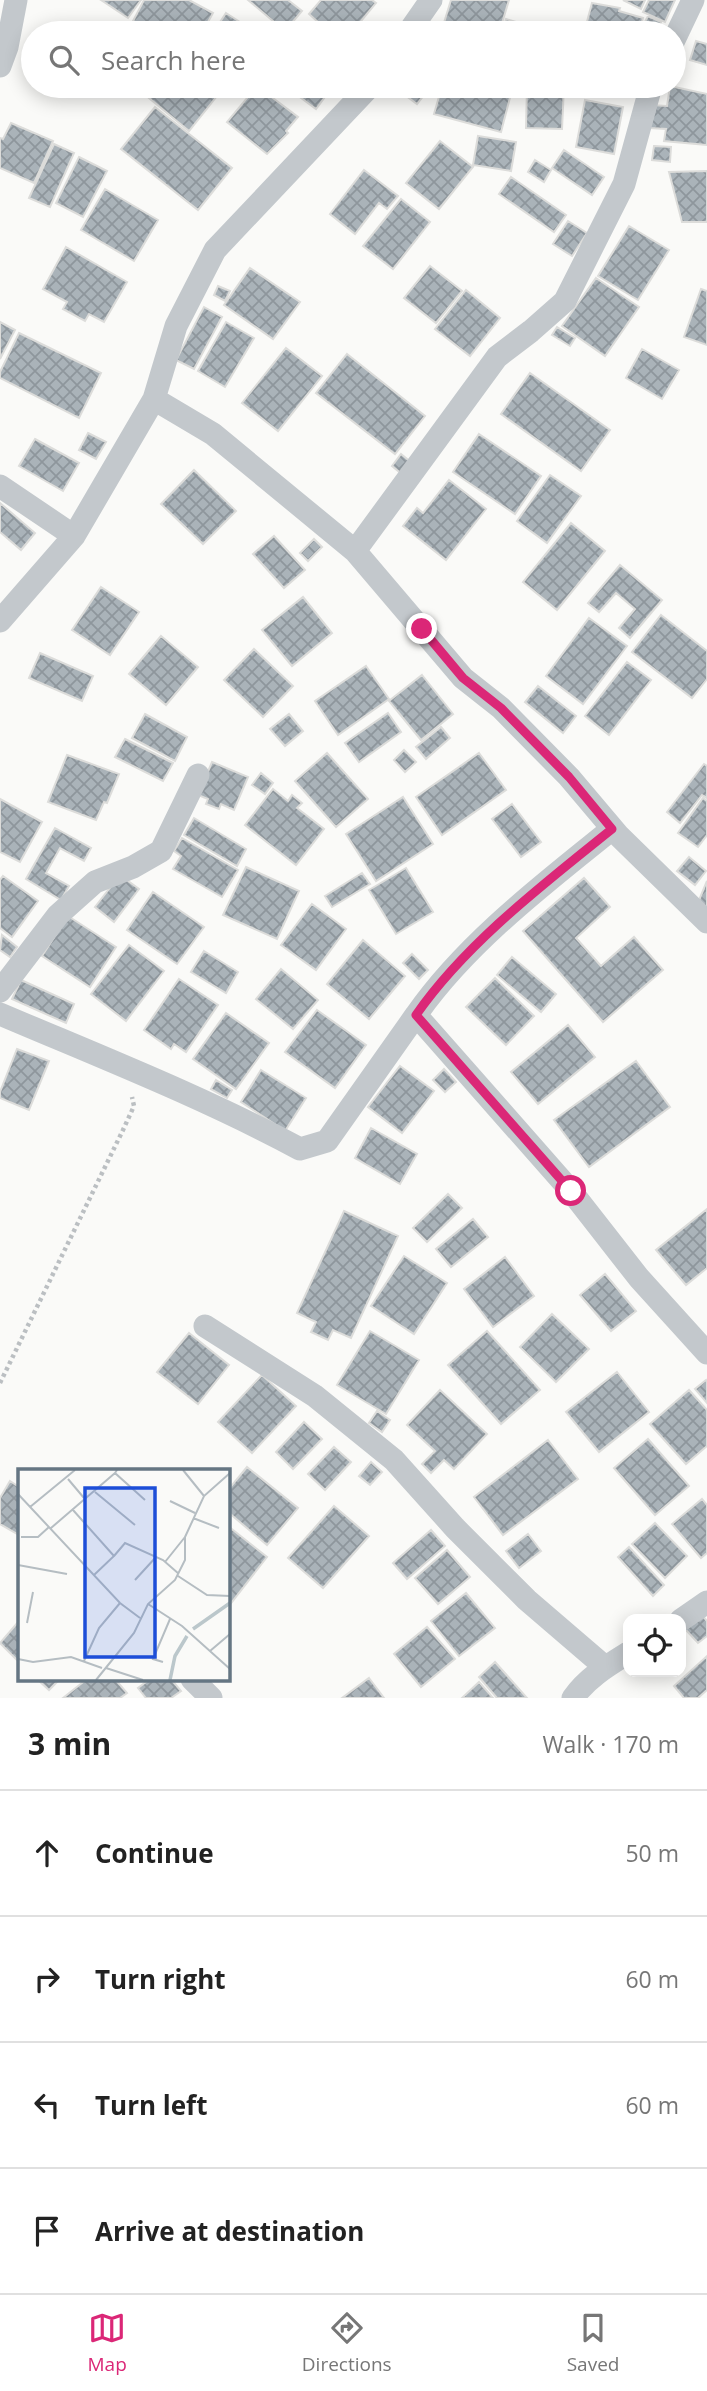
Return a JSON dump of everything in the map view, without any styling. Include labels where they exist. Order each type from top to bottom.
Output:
[{"type":"street","points":[[0,66],[7,47],[16,0]]},
{"type":"street","points":[[416,21],[431,0]]},
{"type":"street","points":[[683,21],[693,0]]},
{"type":"street","points":[[0,621],[74,536],[154,399],[176,326],[215,250],[359,98]]},
{"type":"street","points":[[355,551],[497,357],[565,301],[624,184],[648,98]]},
{"type":"street","points":[[154,399],[213,434],[355,551],[463,678],[501,708],[549,757],[612,829],[707,922]]},
{"type":"street","points":[[0,486],[74,536]]},
{"type":"street","points":[[0,990],[58,915],[95,882],[133,867],[161,851],[198,775]]},
{"type":"street","points":[[0,1014],[135,1069],[300,1149],[327,1141],[432,991],[517,905],[612,829]]},
{"type":"street","points":[[416,1015],[571,1191],[639,1278],[707,1353]]},
{"type":"street","points":[[205,1326],[315,1395],[394,1460],[455,1528],[527,1600],[605,1667]]},
{"type":"street","points":[[686,1617],[707,1602]]},
{"type":"street","points":[[573,1698],[582,1685],[623,1656]]},
{"type":"street","points":[[193,1680],[211,1698]]},
{"type":"path","points":[[0,1383],[134,1106],[131,1085],[135,1069]]},
{"type":"building","points":[[101,0],[141,0],[128,18]]},
{"type":"building","points":[[144,0],[189,0],[213,13],[209,21],[133,21]]},
{"type":"building","points":[[248,0],[288,0],[302,11],[294,21],[273,21]]},
{"type":"building","points":[[321,0],[372,0],[376,3],[361,21],[317,21],[309,14]]},
{"type":"building","points":[[451,0],[509,0],[503,21],[445,21]]},
{"type":"building","points":[[623,0],[645,0],[641,9]]},
{"type":"building","points":[[649,0],[675,0],[665,21],[643,12]]},
{"type":"building","points":[[592,3],[620,8],[619,11],[643,18],[642,21],[587,21]]},
{"type":"building","points":[[226,13],[238,21],[221,21]]},
{"type":"building","points":[[648,16],[659,21],[645,21]]},
{"type":"building","points":[[696,41],[707,44],[707,65],[690,60]]},
{"type":"building","points":[[686,89],[707,94],[707,145],[664,141],[666,129],[650,128],[651,105],[667,106],[668,98],[686,98]]},
{"type":"building","points":[[149,98],[215,98],[189,131]]},
{"type":"building","points":[[247,98],[273,98],[298,117],[286,131],[288,133],[267,154],[227,122]]},
{"type":"building","points":[[301,98],[324,98],[316,109]]},
{"type":"building","points":[[409,98],[422,98],[417,104]]},
{"type":"building","points":[[439,98],[510,98],[501,132],[434,114]]},
{"type":"building","points":[[527,98],[563,98],[562,129],[526,128]]},
{"type":"building","points":[[585,100],[623,107],[614,154],[576,147]]},
{"type":"building","points":[[155,107],[232,168],[198,210],[121,149]]},
{"type":"building","points":[[11,123],[53,141],[34,183],[0,168],[0,138],[3,139]]},
{"type":"building","points":[[478,136],[516,142],[511,171],[473,165]]},
{"type":"building","points":[[440,141],[473,167],[439,209],[406,183]]},
{"type":"building","points":[[54,144],[74,153],[50,207],[29,198]]},
{"type":"building","points":[[654,146],[671,147],[670,162],[652,160]]},
{"type":"building","points":[[564,150],[604,177],[592,195],[552,168]]},
{"type":"building","points":[[79,157],[107,171],[83,217],[56,203]]},
{"type":"building","points":[[535,160],[551,170],[544,182],[528,172]]},
{"type":"building","points":[[364,170],[398,196],[387,209],[379,203],[355,234],[330,214]]},
{"type":"building","points":[[707,171],[707,222],[682,222],[669,172]]},
{"type":"building","points":[[511,177],[566,215],[554,232],[499,194]]},
{"type":"building","points":[[105,189],[158,220],[134,261],[81,230]]},
{"type":"building","points":[[401,199],[430,222],[393,269],[363,246]]},
{"type":"building","points":[[568,221],[587,233],[572,256],[553,244]]},
{"type":"building","points":[[629,226],[669,250],[638,300],[598,276]]},
{"type":"building","points":[[66,247],[127,282],[104,322],[89,314],[85,321],[63,309],[67,302],[43,289]]},
{"type":"building","points":[[430,266],[462,291],[436,323],[404,298]]},
{"type":"building","points":[[250,268],[300,302],[273,339],[224,305]]},
{"type":"building","points":[[596,278],[639,307],[605,356],[562,326]]},
{"type":"building","points":[[218,286],[230,291],[225,301],[214,295]]},
{"type":"building","points":[[701,289],[707,291],[707,345],[684,337]]},
{"type":"building","points":[[466,290],[500,318],[470,356],[435,329]]},
{"type":"building","points":[[204,307],[222,317],[194,369],[176,360]]},
{"type":"building","points":[[0,322],[15,330],[0,359]]},
{"type":"building","points":[[226,322],[254,338],[225,387],[198,371]]},
{"type":"building","points":[[557,327],[575,338],[570,346],[552,335]]},
{"type":"building","points":[[19,333],[101,373],[79,418],[0,378],[0,372]]},
{"type":"building","points":[[286,348],[322,376],[278,431],[242,403]]},
{"type":"building","points":[[642,349],[679,370],[662,399],[626,378]]},
{"type":"building","points":[[347,354],[425,416],[395,454],[316,393]]},
{"type":"building","points":[[530,373],[610,430],[581,471],[501,414]]},
{"type":"building","points":[[88,433],[106,442],[96,459],[79,450]]},
{"type":"building","points":[[479,434],[541,476],[515,514],[453,472]]},
{"type":"building","points":[[35,439],[79,463],[63,491],[19,466]]},
{"type":"building","points":[[401,454],[412,463],[403,475],[392,466]]},
{"type":"building","points":[[194,470],[236,511],[203,544],[161,504]]},
{"type":"building","points":[[550,475],[581,496],[547,543],[517,521]]},
{"type":"building","points":[[449,480],[486,509],[446,560],[403,526],[417,508],[423,513]]},
{"type":"building","points":[[0,503],[35,533],[21,550],[0,532]]},
{"type":"building","points":[[571,523],[605,551],[557,610],[523,582]]},
{"type":"building","points":[[274,536],[305,570],[284,588],[253,554]]},
{"type":"building","points":[[314,539],[322,547],[308,561],[300,553]]},
{"type":"building","points":[[620,565],[662,600],[630,638],[619,628],[635,609],[616,593],[599,612],[588,603]]},
{"type":"building","points":[[101,587],[139,612],[110,655],[72,630]]},
{"type":"building","points":[[303,597],[332,633],[292,666],[262,630]]},
{"type":"building","points":[[661,615],[707,651],[707,679],[692,698],[632,652]]},
{"type":"building","points":[[589,618],[627,646],[583,704],[546,676]]},
{"type":"building","points":[[161,636],[198,667],[166,705],[129,674]]},
{"type":"building","points":[[254,649],[293,686],[263,717],[224,680]]},
{"type":"building","points":[[40,653],[93,676],[82,701],[29,678]]},
{"type":"building","points":[[627,662],[651,680],[609,735],[585,716]]},
{"type":"building","points":[[366,666],[389,699],[338,735],[315,701]]},
{"type":"building","points":[[422,675],[453,714],[421,740],[389,701]]},
{"type":"building","points":[[538,686],[576,716],[563,733],[525,702]]},
{"type":"building","points":[[388,713],[401,732],[359,762],[345,743]]},
{"type":"building","points":[[145,714],[187,737],[175,761],[132,738]]},
{"type":"building","points":[[289,714],[303,731],[285,746],[270,729]]},
{"type":"building","points":[[441,727],[450,738],[426,759],[416,747]]},
{"type":"building","points":[[125,739],[173,763],[163,781],[115,757]]},
{"type":"building","points":[[404,750],[416,762],[405,772],[394,760]]},
{"type":"building","points":[[327,753],[368,799],[336,827],[295,781]]},
{"type":"building","points":[[479,753],[506,790],[442,835],[416,797]]},
{"type":"building","points":[[67,755],[119,774],[107,803],[104,802],[96,820],[48,802]]},
{"type":"building","points":[[212,762],[248,777],[234,810],[221,804],[219,809],[206,804],[208,799],[198,795]]},
{"type":"building","points":[[704,764],[707,766],[707,798],[702,795],[680,823],[667,812]]},
{"type":"building","points":[[261,773],[273,783],[265,794],[252,785]]},
{"type":"building","points":[[273,789],[288,801],[292,795],[302,803],[297,808],[324,829],[296,865],[245,825]]},
{"type":"building","points":[[403,797],[433,844],[376,881],[346,834]]},
{"type":"building","points":[[703,798],[707,801],[707,835],[698,847],[678,833]]},
{"type":"building","points":[[0,799],[42,822],[20,862],[0,852]]},
{"type":"building","points":[[512,804],[541,842],[521,857],[492,819]]},
{"type":"building","points":[[194,818],[246,849],[237,866],[184,835]]},
{"type":"building","points":[[55,828],[91,848],[84,861],[60,848],[46,873],[69,886],[61,900],[26,879]]},
{"type":"building","points":[[182,838],[238,870],[222,897],[173,869],[181,856],[174,851]]},
{"type":"building","points":[[689,857],[706,871],[695,885],[677,871]]},
{"type":"building","points":[[246,867],[299,891],[277,939],[223,915]]},
{"type":"building","points":[[406,868],[433,912],[396,934],[369,890]]},
{"type":"building","points":[[362,873],[370,884],[332,907],[325,896]]},
{"type":"building","points":[[120,875],[139,889],[114,922],[95,907]]},
{"type":"building","points":[[3,876],[38,901],[12,937],[0,928],[0,880]]},
{"type":"building","points":[[584,878],[610,907],[576,938],[601,966],[634,937],[663,970],[603,1022],[523,931]]},
{"type":"building","points":[[707,881],[707,909],[697,905]]},
{"type":"building","points":[[153,892],[204,927],[177,964],[127,930]]},
{"type":"building","points":[[312,904],[346,929],[316,970],[281,945]]},
{"type":"building","points":[[68,916],[116,947],[90,987],[42,956]]},
{"type":"building","points":[[2,935],[17,947],[10,957],[0,950]]},
{"type":"building","points":[[363,940],[405,976],[369,1019],[327,984]]},
{"type":"building","points":[[129,945],[164,971],[126,1021],[91,994]]},
{"type":"building","points":[[204,951],[238,972],[226,993],[191,972]]},
{"type":"building","points":[[412,954],[428,970],[419,979],[403,963]]},
{"type":"building","points":[[512,957],[556,994],[541,1012],[497,975]]},
{"type":"building","points":[[281,969],[318,1000],[293,1029],[256,999]]},
{"type":"building","points":[[495,978],[534,1016],[506,1045],[466,1007]]},
{"type":"building","points":[[179,979],[218,1005],[186,1052],[174,1044],[171,1049],[144,1030]]},
{"type":"building","points":[[21,980],[74,1004],[66,1023],[12,999]]},
{"type":"building","points":[[317,1010],[366,1045],[335,1088],[285,1052]]},
{"type":"building","points":[[226,1013],[269,1043],[236,1089],[193,1059]]},
{"type":"building","points":[[568,1025],[595,1057],[538,1104],[511,1072]]},
{"type":"building","points":[[17,1049],[49,1061],[29,1110],[0,1098]]},
{"type":"building","points":[[636,1061],[670,1107],[589,1167],[554,1120]]},
{"type":"building","points":[[400,1066],[434,1091],[402,1133],[368,1107]]},
{"type":"building","points":[[444,1069],[456,1082],[445,1092],[433,1080]]},
{"type":"building","points":[[261,1070],[306,1098],[285,1131],[241,1102]]},
{"type":"building","points":[[216,1080],[232,1090],[227,1098],[211,1089]]},
{"type":"building","points":[[371,1128],[417,1154],[400,1184],[355,1158]]},
{"type":"building","points":[[448,1194],[462,1208],[427,1242],[413,1228]]},
{"type":"building","points":[[707,1209],[707,1268],[686,1285],[656,1250]]},
{"type":"building","points":[[344,1211],[398,1236],[351,1338],[333,1330],[328,1340],[311,1332],[316,1322],[297,1313]]},
{"type":"building","points":[[473,1219],[488,1237],[451,1267],[436,1249]]},
{"type":"building","points":[[404,1256],[447,1283],[414,1334],[371,1306]]},
{"type":"building","points":[[505,1257],[534,1296],[493,1327],[464,1289]]},
{"type":"building","points":[[605,1274],[636,1311],[611,1331],[580,1295]]},
{"type":"building","points":[[552,1314],[589,1349],[556,1382],[520,1347]]},
{"type":"building","points":[[370,1331],[419,1360],[386,1414],[337,1385]]},
{"type":"building","points":[[487,1331],[540,1390],[501,1424],[448,1365]]},
{"type":"building","points":[[189,1333],[229,1365],[198,1404],[157,1372]]},
{"type":"building","points":[[617,1372],[649,1412],[599,1452],[566,1412]]},
{"type":"building","points":[[262,1375],[296,1406],[252,1453],[218,1422]]},
{"type":"building","points":[[706,1380],[707,1382],[707,1403],[695,1389]]},
{"type":"building","points":[[440,1390],[487,1434],[454,1469],[444,1460],[431,1473],[422,1464],[435,1451],[407,1425]]},
{"type":"building","points":[[689,1390],[707,1410],[707,1446],[686,1464],[650,1424]]},
{"type":"building","points":[[377,1411],[390,1420],[382,1432],[369,1423]]},
{"type":"building","points":[[304,1422],[322,1439],[293,1469],[276,1452]]},
{"type":"building","points":[[648,1439],[689,1486],[655,1515],[614,1468]]},
{"type":"building","points":[[548,1440],[578,1479],[503,1535],[474,1497]]},
{"type":"building","points":[[334,1447],[351,1462],[325,1490],[308,1474]]},
{"type":"building","points":[[371,1462],[382,1472],[370,1485],[359,1476]]},
{"type":"building","points":[[247,1467],[298,1508],[267,1545],[229,1513],[229,1489]]},
{"type":"building","points":[[10,1481],[18,1486],[18,1534],[0,1524],[0,1498]]},
{"type":"building","points":[[702,1499],[707,1505],[707,1553],[701,1558],[672,1524]]},
{"type":"building","points":[[334,1506],[369,1536],[323,1588],[288,1558]]},
{"type":"building","points":[[655,1523],[687,1556],[665,1578],[632,1544]]},
{"type":"building","points":[[229,1527],[267,1557],[229,1606]]},
{"type":"building","points":[[431,1530],[445,1546],[407,1579],[393,1563]]},
{"type":"building","points":[[528,1534],[541,1551],[519,1568],[506,1551]]},
{"type":"building","points":[[629,1547],[664,1585],[653,1596],[618,1557]]},
{"type":"building","points":[[447,1550],[470,1577],[438,1604],[415,1578]]},
{"type":"building","points":[[466,1593],[495,1628],[459,1656],[431,1621]]},
{"type":"building","points":[[702,1615],[707,1621],[707,1636],[698,1643],[686,1628]]},
{"type":"building","points":[[18,1622],[18,1661],[0,1643]]},
{"type":"building","points":[[427,1627],[455,1659],[421,1687],[394,1654]]},
{"type":"building","points":[[707,1656],[707,1690],[698,1698],[684,1698],[674,1686]]},
{"type":"building","points":[[495,1662],[527,1698],[497,1698],[479,1677]]},
{"type":"building","points":[[369,1678],[384,1698],[342,1698]]},
{"type":"building","points":[[38,1680],[59,1680],[49,1690]]},
{"type":"building","points":[[86,1680],[116,1680],[127,1693],[120,1698],[63,1698]]},
{"type":"building","points":[[149,1680],[172,1680],[181,1691],[171,1698],[146,1698],[138,1688]]},
{"type":"building","points":[[479,1682],[493,1698],[462,1698]]},
{"type":"route","points":[[422,629],[463,678],[501,708],[569,777],[612,829],[517,905],[432,991],[416,1015],[571,1191]]}]
